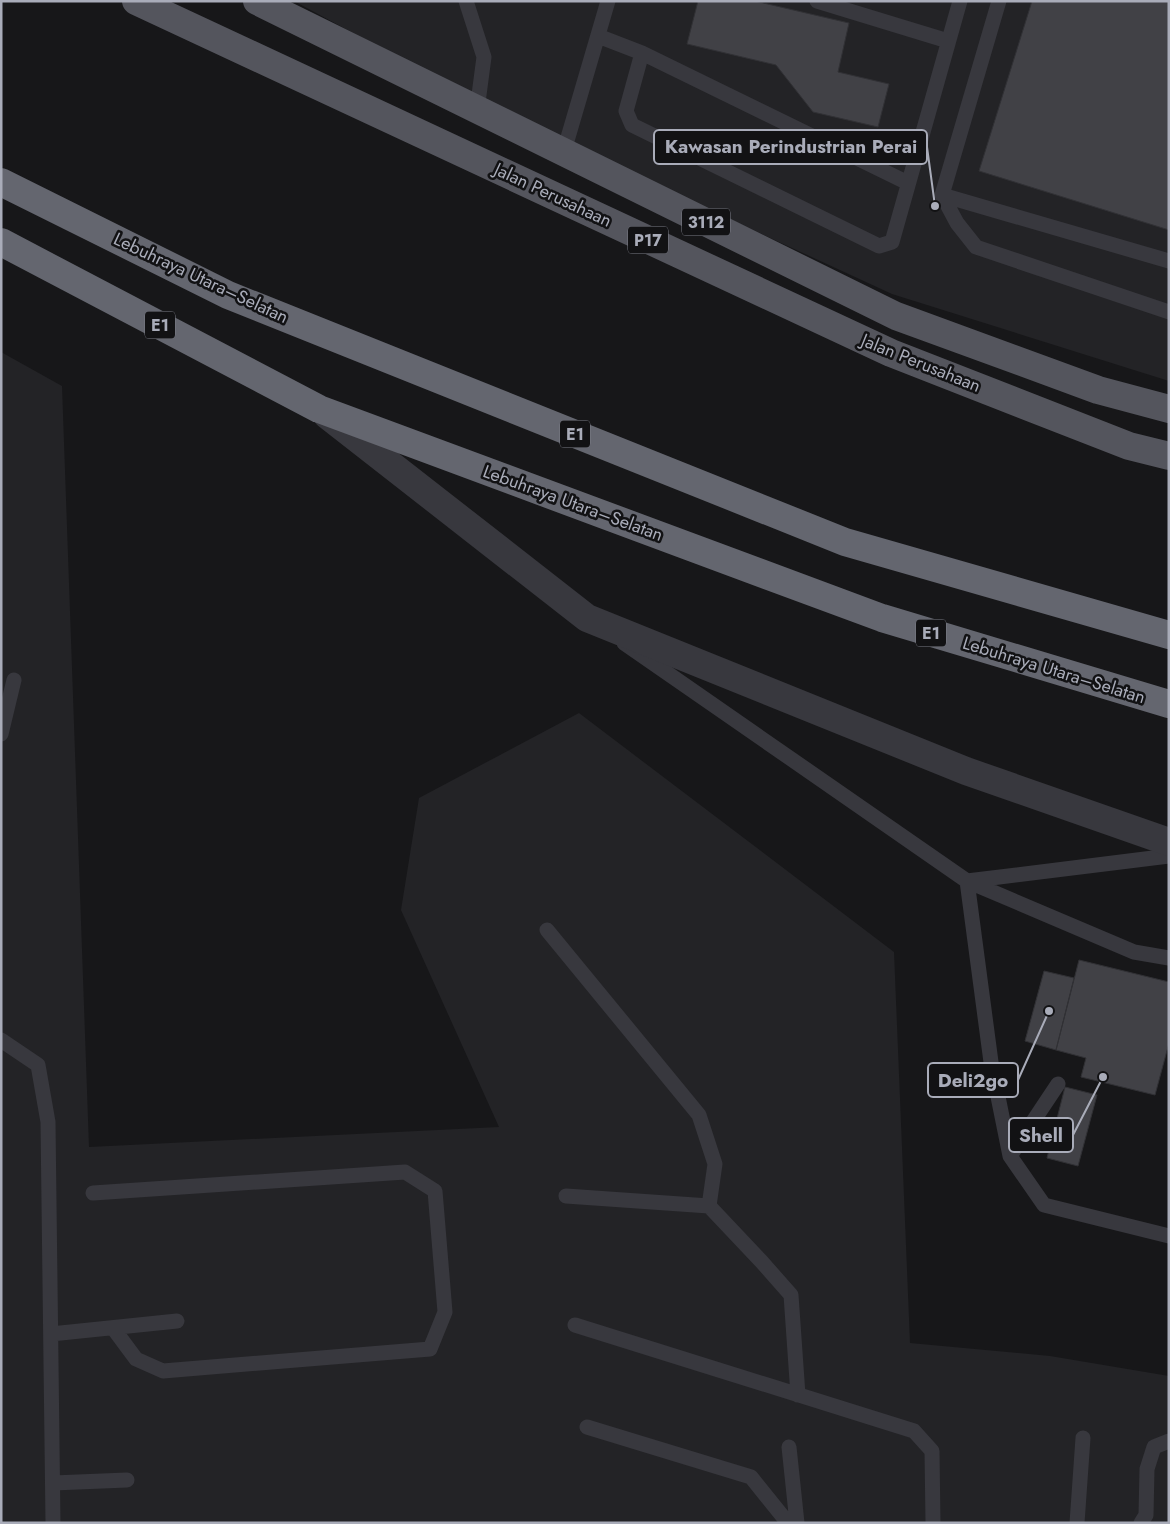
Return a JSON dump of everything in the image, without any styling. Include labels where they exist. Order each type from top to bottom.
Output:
[{"type":"highway","name":"Lebuhraya Utara–Selatan","points":[[1,182],[228,295],[845,542],[1169,635]]},
{"type":"highway","name":"Lebuhraya Utara–Selatan","points":[[1,242],[319,409],[882,618],[1169,704]]},
{"type":"main road","name":"Jalan Perusahaan","points":[[136,1],[891,353],[1129,446],[1169,456]]},
{"type":"main road","name":"Jalan Perusahaan","points":[[257,1],[896,316],[1098,390],[1169,409]]},
{"type":"street","points":[[319,409],[588,618],[966,771],[1169,842]]},
{"type":"lane","points":[[466,1],[484,57],[478,110]]},
{"type":"lane","points":[[564,152],[608,1]]},
{"type":"lane","points":[[817,1],[948,41]]},
{"type":"lane","points":[[642,53],[626,111],[632,125],[879,246],[892,242],[960,1]]},
{"type":"lane","points":[[999,1],[942,195],[957,223],[976,246],[1169,312]]},
{"type":"lane","points":[[598,36],[642,53],[908,184]]},
{"type":"lane","points":[[942,195],[1169,261]]},
{"type":"lane","points":[[588,618],[967,881],[1134,952],[1169,958]]},
{"type":"lane","points":[[1,734],[14,680]]},
{"type":"lane","points":[[967,881],[1169,856]]},
{"type":"lane","points":[[967,881],[991,1062],[1010,1156],[1044,1205],[1169,1236]]},
{"type":"lane","points":[[548,930],[699,1114],[715,1164],[709,1206]]},
{"type":"lane","points":[[1,1040],[38,1065],[48,1122],[53,1523]]},
{"type":"lane","points":[[1010,1156],[1058,1084]]},
{"type":"lane","points":[[93,1193],[405,1172],[435,1191],[446,1312],[430,1349],[163,1371],[136,1359],[113,1328]]},
{"type":"lane","points":[[566,1196],[709,1206],[792,1295],[798,1395]]},
{"type":"lane","points":[[51,1334],[177,1321]]},
{"type":"lane","points":[[575,1325],[914,1431],[932,1451],[933,1523]]},
{"type":"lane","points":[[587,1427],[751,1477],[788,1523]]},
{"type":"lane","points":[[1077,1523],[1083,1438]]},
{"type":"lane","points":[[1144,1520],[1147,1469],[1154,1447],[1169,1441]]},
{"type":"lane","points":[[789,1447],[797,1523]]},
{"type":"lane","points":[[53,1483],[127,1480]]},
{"type":"shaded area","points":[[294,1],[1169,1],[1169,381],[892,294],[512,119]]},
{"type":"shaded area","points":[[1,352],[62,386],[89,1147],[499,1127],[401,910],[419,798],[579,713],[894,952],[910,1343],[1050,1356],[1169,1376],[1169,1523],[1,1523]]},
{"type":"building","points":[[698,1],[755,1],[849,23],[838,72],[889,84],[878,127],[813,112],[776,65],[687,44]]},
{"type":"building","points":[[1032,1],[1169,1],[1169,230],[979,171]]},
{"type":"building","points":[[1079,960],[1169,982],[1169,1043],[1155,1095],[1081,1077],[1086,1058],[1056,1050]]},
{"type":"building","points":[[1044,971],[1074,978],[1056,1050],[1025,1041]]},
{"type":"building","points":[[1065,1087],[1097,1095],[1078,1166],[1047,1158]]},
{"type":"place","name":"Kawasan Perindustrian Perai","points":[[935,206]]},
{"type":"place","name":"Deli2go","points":[[1049,1011]]},
{"type":"place","name":"Shell","points":[[1103,1077]]}]
